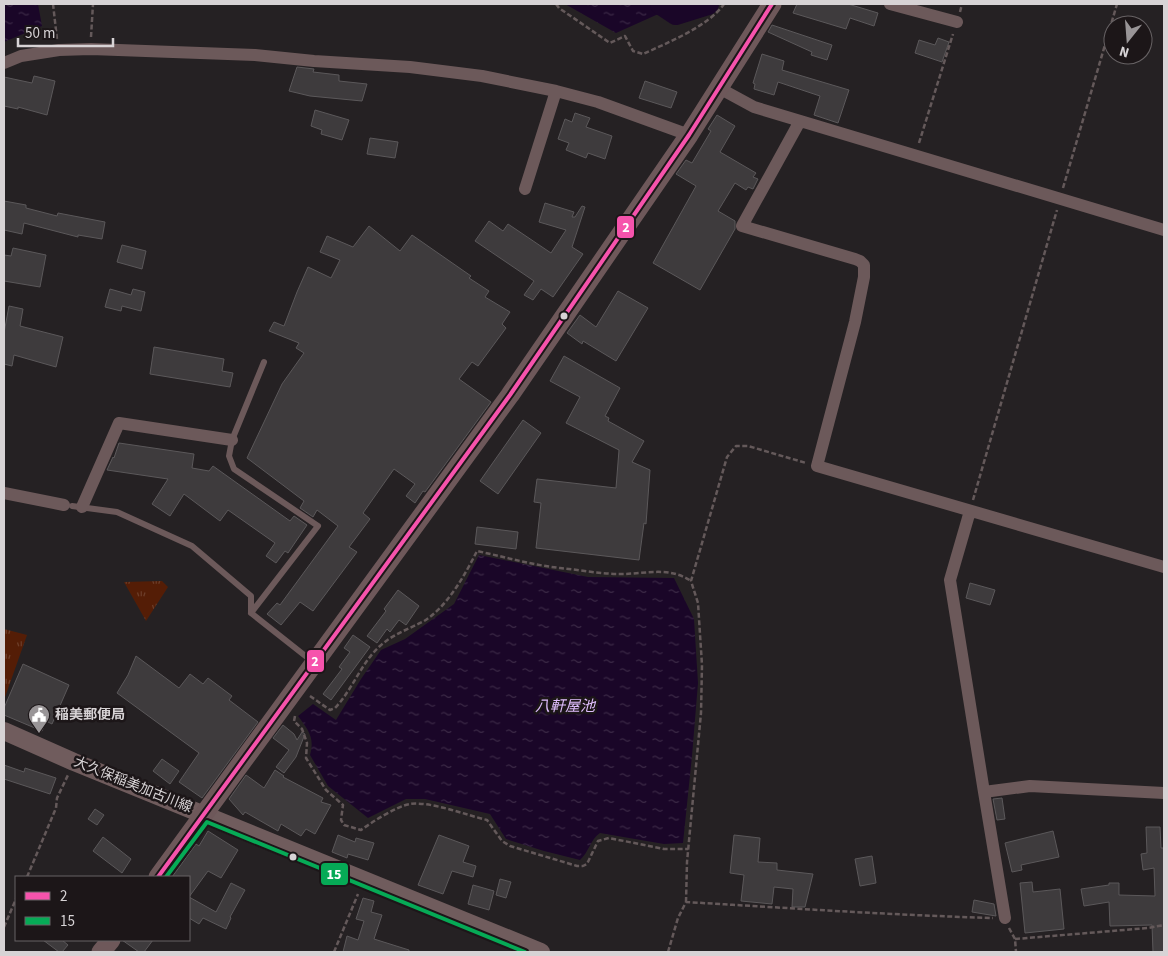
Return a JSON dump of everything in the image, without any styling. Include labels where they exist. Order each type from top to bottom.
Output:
[{"type":"main road","points":[[159,876],[510,395],[689,135],[772,4]]},
{"type":"main road","name":"大久保稲美加古川線","points":[[4,731],[74,762],[541,952]]},
{"type":"main road","points":[[102,952],[110,941]]},
{"type":"street","points":[[890,4],[957,22]]},
{"type":"street","points":[[4,63],[21,56],[59,50],[91,49],[255,55],[314,61],[410,66],[482,76],[556,91],[598,102],[689,135]]},
{"type":"street","points":[[719,88],[754,107],[916,154],[1060,200],[1164,230]]},
{"type":"street","points":[[525,189],[556,91]]},
{"type":"street","points":[[800,121],[742,226],[855,259],[864,265],[864,277],[855,322],[817,466],[1164,567]]},
{"type":"street","points":[[4,493],[73,506],[119,423],[232,440]]},
{"type":"street","points":[[970,511],[950,580],[1005,918]]},
{"type":"street","points":[[984,792],[1030,786],[1164,793]]},
{"type":"lane","points":[[251,613],[318,526],[234,468],[230,456],[232,440],[264,362]]},
{"type":"lane","points":[[73,506],[117,512],[192,546],[251,596],[251,613]]},
{"type":"lane","points":[[251,613],[314,663]]},
{"type":"path","points":[[53,4],[59,50]]},
{"type":"path","points":[[91,49],[92,4]]},
{"type":"path","points":[[556,4],[610,43],[625,36],[633,51],[644,54],[681,37],[707,20],[724,4]]},
{"type":"path","points":[[916,154],[962,4]]},
{"type":"path","points":[[970,511],[1117,4]]},
{"type":"path","points":[[668,952],[678,918],[686,902],[688,849],[701,713],[702,665],[698,603],[691,581],[726,456],[736,446],[748,446],[817,466]]},
{"type":"path","points":[[308,695],[330,710],[335,708],[371,656],[381,645],[398,633],[425,620],[437,610],[467,572],[478,551],[566,568],[621,574],[651,571],[671,572],[682,575],[691,581]]},
{"type":"path","points":[[296,711],[294,721],[302,729],[306,743],[306,758],[326,790],[343,805],[341,820],[344,825],[361,830],[373,821],[408,804],[422,804],[487,820],[502,841],[510,846],[577,866],[586,864],[598,841],[610,838],[664,849],[688,849]]},
{"type":"path","points":[[27,876],[56,808],[57,798],[74,762]]},
{"type":"path","points":[[334,952],[364,880]]},
{"type":"path","points":[[4,927],[15,901]]},
{"type":"path","points":[[686,902],[820,911],[1005,918],[1015,940],[1016,952]]},
{"type":"path","points":[[1015,940],[1164,925]]},
{"type":"green space","points":[[162,581],[168,587],[146,621],[124,582]]},
{"type":"green space","points":[[4,629],[27,635],[4,700]]},
{"type":"water","points":[[4,4],[38,4],[42,26],[4,42]]},
{"type":"water","points":[[565,4],[673,4],[674,7],[616,33]]},
{"type":"water","name":"八軒屋池","points":[[479,555],[588,577],[674,578],[694,619],[698,683],[683,843],[664,844],[600,833],[580,860],[506,839],[490,814],[425,799],[406,799],[368,818],[328,786],[310,755],[311,738],[298,716],[313,704],[336,720],[381,650],[405,639],[454,604]]},
{"type":"building","points":[[797,4],[848,4],[878,13],[874,26],[850,18],[846,29],[793,13]]},
{"type":"building","points":[[772,25],[832,45],[827,60],[811,55],[812,52],[768,32]]},
{"type":"building","points":[[938,38],[949,42],[942,62],[915,53],[919,40],[935,45]]},
{"type":"building","points":[[762,54],[784,61],[782,70],[849,90],[838,123],[814,115],[820,96],[778,82],[774,95],[754,89],[755,84],[753,83]]},
{"type":"building","points":[[297,67],[314,69],[313,72],[339,75],[339,81],[367,84],[362,101],[310,96],[289,91]]},
{"type":"building","points":[[34,76],[55,81],[47,115],[18,107],[18,109],[4,106],[4,77],[32,83]]},
{"type":"building","points":[[645,81],[677,92],[671,108],[639,98]]},
{"type":"building","points":[[315,110],[349,120],[342,140],[321,134],[322,130],[311,126]]},
{"type":"building","points":[[575,113],[590,118],[586,127],[612,136],[605,159],[588,153],[586,158],[566,150],[569,143],[558,139],[565,119],[572,122]]},
{"type":"building","points":[[717,115],[735,126],[720,152],[756,173],[753,177],[758,179],[753,189],[748,187],[746,190],[735,183],[718,211],[735,221],[735,229],[700,290],[653,263],[696,186],[676,174],[686,160],[692,163],[711,131],[708,129]]},
{"type":"building","points":[[370,138],[398,142],[395,158],[367,154]]},
{"type":"building","points":[[4,201],[26,205],[26,208],[57,216],[58,213],[105,222],[102,239],[78,235],[78,237],[24,223],[22,234],[4,230]]},
{"type":"building","points":[[545,203],[574,212],[572,217],[575,217],[582,206],[585,207],[572,247],[583,254],[553,297],[541,289],[533,300],[524,295],[534,281],[475,241],[489,221],[503,231],[508,224],[551,253],[566,230],[539,222]]},
{"type":"building","points":[[369,226],[400,251],[412,235],[471,276],[469,278],[489,291],[485,297],[510,312],[502,324],[506,328],[478,366],[472,362],[459,379],[491,402],[415,503],[406,496],[415,484],[394,469],[363,513],[370,519],[349,547],[357,552],[313,611],[300,602],[281,625],[267,614],[277,603],[280,605],[338,526],[317,510],[313,517],[300,508],[304,501],[247,458],[282,384],[304,353],[296,348],[299,343],[269,331],[274,322],[284,326],[308,267],[331,278],[340,260],[320,252],[327,236],[353,247]]},
{"type":"building","points":[[122,245],[146,251],[142,269],[117,262]]},
{"type":"building","points":[[13,248],[46,255],[40,287],[4,281],[4,255],[11,256]]},
{"type":"building","points":[[110,289],[131,295],[133,289],[145,292],[141,311],[122,306],[121,311],[105,307]]},
{"type":"building","points":[[618,291],[648,308],[616,361],[583,341],[582,344],[567,333],[580,315],[596,327]]},
{"type":"building","points":[[9,306],[23,309],[20,326],[63,337],[56,367],[14,355],[12,366],[4,364],[4,333]]},
{"type":"building","points":[[154,347],[224,359],[222,371],[233,373],[230,387],[150,374]]},
{"type":"building","points":[[564,356],[620,388],[605,416],[609,418],[608,421],[644,441],[632,462],[650,470],[646,524],[644,523],[639,560],[536,548],[541,503],[534,502],[537,479],[616,488],[619,450],[566,423],[580,397],[550,381]]},
{"type":"building","points":[[523,420],[541,433],[498,494],[480,481]]},
{"type":"building","points":[[119,443],[194,454],[192,468],[209,471],[213,466],[290,521],[294,516],[307,525],[288,553],[285,551],[276,563],[266,556],[275,543],[228,510],[220,521],[184,494],[170,516],[152,504],[168,479],[107,470],[114,458]]},
{"type":"building","points":[[477,527],[518,532],[516,549],[475,544]]},
{"type":"building","points":[[970,583],[995,590],[990,605],[966,598]]},
{"type":"building","points":[[398,590],[419,606],[406,625],[399,620],[390,632],[387,629],[377,643],[367,636],[386,611],[384,609]]},
{"type":"building","points":[[353,635],[370,647],[331,700],[323,694],[342,669],[339,667],[350,652],[344,648]]},
{"type":"building","points":[[136,656],[179,688],[190,674],[203,684],[208,678],[232,696],[229,700],[258,722],[202,798],[179,782],[199,753],[117,693],[128,675]]},
{"type":"building","points":[[23,664],[69,685],[52,724],[46,721],[42,731],[4,715],[4,708]]},
{"type":"building","points":[[283,725],[294,734],[297,740],[302,732],[305,734],[296,757],[284,773],[276,767],[289,750],[273,738]]},
{"type":"building","points":[[162,759],[179,771],[170,784],[153,771]]},
{"type":"building","points":[[4,765],[24,772],[25,768],[56,778],[50,794],[4,779]]},
{"type":"building","points":[[275,770],[283,777],[323,798],[321,802],[331,805],[315,834],[306,829],[301,836],[281,824],[278,831],[245,812],[243,815],[229,799],[246,775],[264,788]]},
{"type":"building","points":[[1002,798],[1005,819],[997,820],[993,799]]},
{"type":"building","points":[[95,809],[104,815],[97,825],[88,819]]},
{"type":"building","points":[[1146,827],[1160,827],[1161,848],[1164,848],[1164,952],[1153,952],[1152,925],[1110,926],[1109,902],[1084,906],[1081,889],[1109,885],[1109,883],[1119,883],[1119,895],[1155,896],[1154,868],[1143,870],[1141,854],[1147,853]]},
{"type":"building","points":[[208,831],[238,850],[221,878],[208,871],[190,896],[190,876],[173,876],[196,844],[199,846]]},
{"type":"building","points":[[1053,831],[1059,857],[1021,865],[1022,870],[1012,872],[1005,843]]},
{"type":"building","points":[[338,835],[355,842],[356,838],[374,843],[368,860],[348,854],[347,858],[332,852]]},
{"type":"building","points":[[439,835],[469,846],[463,862],[476,866],[473,877],[452,871],[443,894],[418,885]]},
{"type":"building","points":[[734,835],[760,838],[758,862],[777,863],[777,870],[813,874],[805,907],[792,907],[793,889],[774,887],[772,904],[741,901],[744,875],[730,873]]},
{"type":"building","points":[[103,837],[131,859],[122,873],[93,851]]},
{"type":"building","points":[[872,856],[876,883],[860,886],[855,859]]},
{"type":"building","points":[[500,879],[511,882],[506,898],[496,895]]},
{"type":"building","points":[[1032,882],[1033,892],[1060,889],[1064,929],[1025,933],[1020,883]]},
{"type":"building","points":[[231,883],[245,890],[230,917],[226,929],[203,918],[199,924],[190,919],[190,898],[216,912]]},
{"type":"building","points":[[473,885],[494,891],[489,910],[468,904]]},
{"type":"building","points":[[363,898],[374,901],[371,912],[382,915],[374,939],[409,950],[409,952],[343,952],[347,936],[358,940],[364,921],[356,919]]},
{"type":"building","points":[[974,900],[994,904],[996,916],[972,912]]},
{"type":"building","points":[[44,941],[63,941],[68,945],[62,952],[59,952]]},
{"type":"building","points":[[123,941],[152,941],[144,952],[139,952]]},
{"type":"waterway","points":[[661,4],[676,14],[708,4]]},
{"type":"transit line","name":"2","points":[[159,876],[510,395],[689,135],[772,4]]},
{"type":"transit line","name":"15","points":[[167,876],[207,822],[525,952]]},
{"type":"place","name":"稲美郵便局","points":[[39,734]]}]
